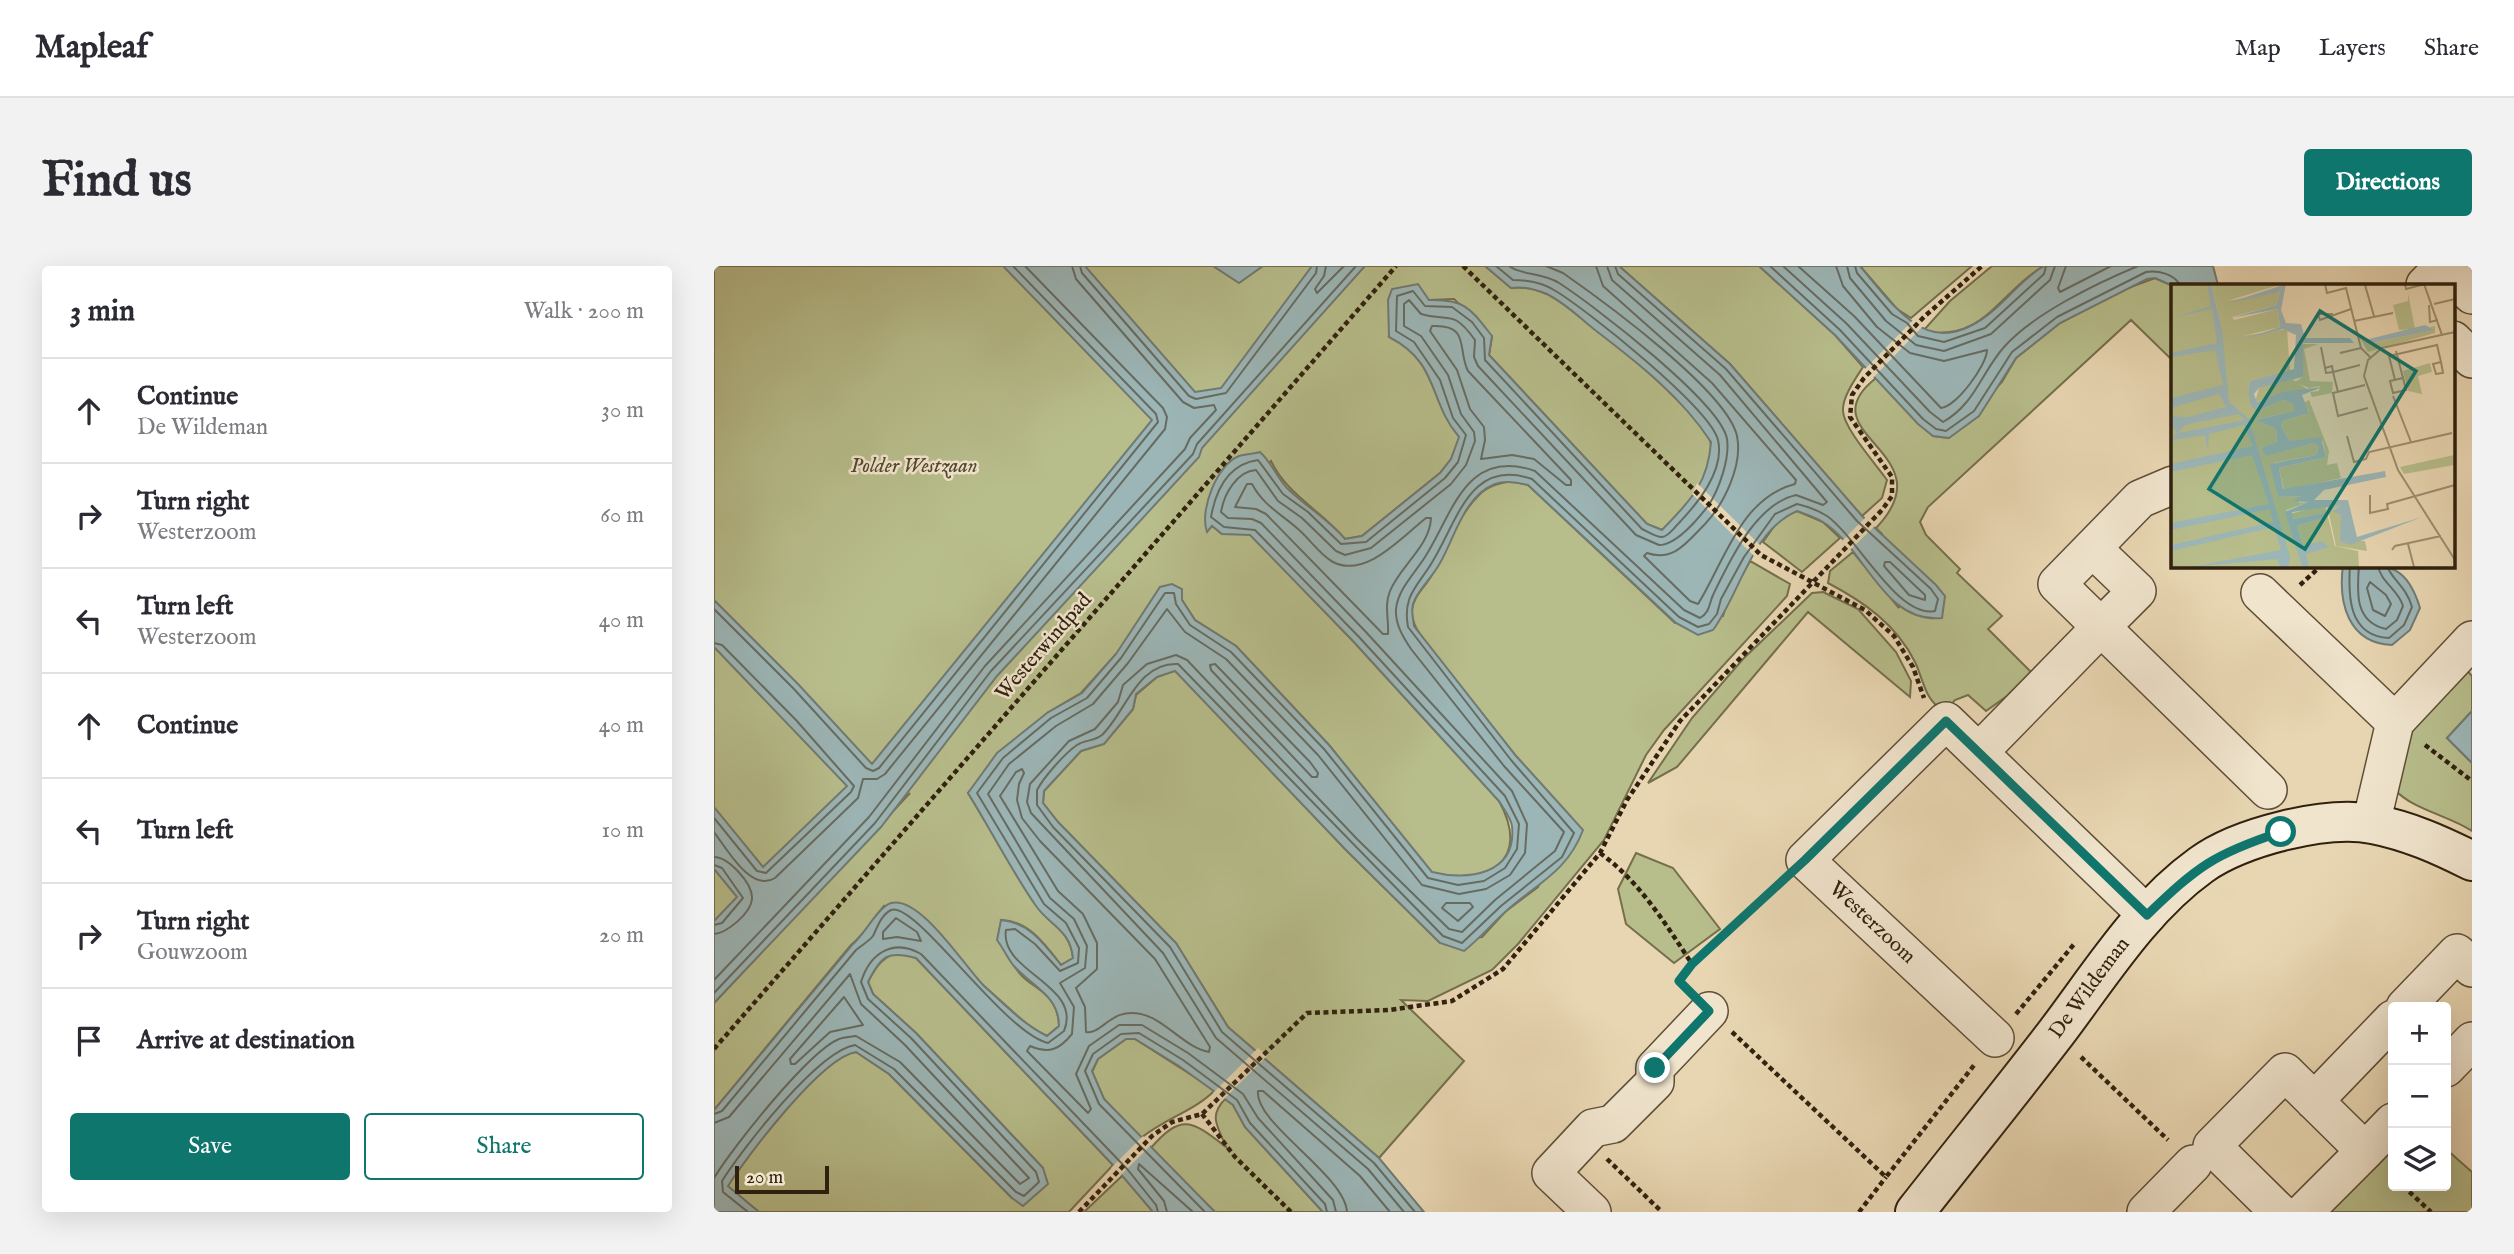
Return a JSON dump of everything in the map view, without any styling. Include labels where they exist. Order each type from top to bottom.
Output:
[{"type":"street","points":[[2426,284],[2443,267],[2472,295]]},
{"type":"street","points":[[2455,342],[2472,359]]},
{"type":"street","points":[[2171,486],[2140,499],[2057,584],[2268,790]]},
{"type":"street","points":[[1979,752],[2137,591],[2092,548]]},
{"type":"street","points":[[2260,593],[2395,722]]},
{"type":"street","points":[[2371,824],[2395,722],[2472,640]]},
{"type":"street","points":[[1805,860],[1946,721],[2147,915]]},
{"type":"street","name":"De Wildeman","points":[[1915,1212],[2147,915],[2202,864],[2235,847],[2281,832],[2336,823],[2371,824],[2429,839],[2472,861]]},
{"type":"street","name":"Westerzoom","points":[[1805,860],[1995,1038]]},
{"type":"street","points":[[2410,1002],[2457,953],[2472,968]]},
{"type":"street","points":[[1592,1212],[1551,1173],[1593,1128],[1614,1124],[1654,1082],[1655,1068],[1709,1011]]},
{"type":"street","points":[[2314,1101],[2388,1024]]},
{"type":"street","points":[[2449,1065],[2472,1041]]},
{"type":"street","points":[[2279,1212],[2212,1146],[2285,1072],[2365,1151]]},
{"type":"street","points":[[2304,1212],[2388,1127]]},
{"type":"street","points":[[2146,1212],[2193,1164]]},
{"type":"path","name":"Westerwindpad","points":[[714,1049],[1396,266]]},
{"type":"path","points":[[1463,266],[1762,555],[1865,610],[1894,636],[1913,667],[1925,701],[1946,721]]},
{"type":"path","points":[[1079,1212],[1152,1136],[1172,1122],[1202,1114],[1263,1052],[1307,1013],[1390,1010],[1452,1001],[1503,969],[1600,853],[1627,800],[1680,721],[1831,560],[1882,510],[1892,496],[1892,477],[1850,417],[1852,395],[1864,378],[1925,316],[1982,266]]},
{"type":"path","points":[[2395,722],[2472,781]]},
{"type":"path","points":[[1600,853],[1622,869],[1648,898],[1692,964]]},
{"type":"path","points":[[1805,860],[1692,964],[1679,981],[1886,1177]]},
{"type":"path","points":[[1859,1212],[1995,1038],[2077,940]]},
{"type":"path","points":[[2022,1006],[2055,1033],[2193,1164]]},
{"type":"path","points":[[1202,1114],[1235,1157],[1291,1212]]},
{"type":"path","points":[[1584,1137],[1662,1212]]},
{"type":"path","points":[[2408,1191],[2431,1212]]},
{"type":"green space","name":"Polder Westzaan","points":[[714,266],[1485,266],[1511,288],[1534,289],[1547,294],[1611,340],[1666,388],[1705,431],[1711,445],[1710,458],[1702,482],[1680,512],[1662,530],[1647,524],[1489,355],[1492,336],[1454,299],[1429,300],[1389,336],[1417,358],[1460,437],[1451,459],[1440,473],[1362,536],[1345,539],[1286,484],[1271,461],[1212,526],[1222,534],[1250,534],[1353,641],[1499,801],[1508,822],[1510,839],[1507,854],[1499,864],[1487,872],[1471,876],[1432,873],[1329,745],[1236,646],[1195,620],[1182,600],[1116,654],[1081,693],[1047,713],[968,793],[1042,913],[1068,940],[1073,958],[1061,965],[1028,929],[1011,921],[1001,920],[1013,963],[1018,972],[1053,1004],[1059,1026],[1047,1036],[1031,1028],[982,984],[884,906],[714,1110],[714,1003],[910,793],[714,994]]},
{"type":"green space","points":[[1619,266],[1759,266],[1835,335],[1863,367],[1847,394],[1843,411],[1854,437],[1887,480],[1882,498],[1862,516],[1730,364]]},
{"type":"green space","points":[[1860,266],[1972,266],[1911,318],[1897,309]]},
{"type":"green space","points":[[1992,266],[2044,266],[1976,322],[1944,333],[1923,331],[1950,301]]},
{"type":"green space","points":[[2155,278],[2171,285],[2171,359],[2131,320],[1928,507],[1920,522],[1926,535],[1960,569],[1957,573],[2002,616],[1988,629],[2031,672],[2007,696],[1986,711],[1968,695],[1955,700],[1944,712],[1932,701],[1915,662],[1889,625],[1866,606],[1828,583],[1830,571],[1853,552],[1899,608],[1882,534],[1876,528],[1894,502],[1897,481],[1889,462],[1856,415],[1858,398],[1876,378],[1933,436],[1949,438],[2002,382],[2016,358],[2060,323],[2120,291]]},
{"type":"green space","points":[[1512,481],[1528,485],[1675,623],[1723,616],[1727,603],[1750,561],[1790,584],[1787,596],[1664,730],[1646,755],[1604,840],[1518,944],[1492,970],[1428,1001],[1401,1000],[1464,1061],[1379,1158],[1228,1027],[1176,943],[1058,822],[1043,803],[1044,791],[1081,751],[1104,744],[1133,709],[1136,695],[1157,677],[1175,670],[1346,850],[1440,943],[1482,937],[1505,912],[1538,887],[1571,817],[1516,756],[1423,639],[1413,622],[1412,610],[1416,598],[1470,505],[1489,487]]},
{"type":"green space","points":[[1797,511],[1823,522],[1840,538],[1802,572],[1763,542],[1780,518]]},
{"type":"green space","points":[[1823,592],[1858,609],[1896,652],[1911,681],[1910,697],[1808,612],[1677,767],[1648,783],[1692,718],[1743,659],[1812,593]]},
{"type":"green space","points":[[2462,665],[2472,676],[2472,711],[2447,738],[2472,763],[2472,831],[2411,802],[2394,789],[2408,740],[2423,706]]},
{"type":"green space","points":[[1636,853],[1673,868],[1720,929],[1674,963],[1626,924],[1618,889]]},
{"type":"green space","points":[[896,952],[916,958],[1113,1165],[1069,1212],[759,1212],[727,1186],[767,1131],[805,1088],[841,1058],[856,1052],[889,1074],[1012,1198],[1043,1168],[916,1033],[873,994],[868,982],[882,961]]},
{"type":"green space","points":[[1126,1039],[1135,1039],[1215,1090],[1198,1104],[1140,1139],[1104,1099],[1092,1072],[1098,1059]]},
{"type":"green space","points":[[1225,1099],[1233,1105],[1245,1127],[1323,1212],[1215,1212],[1150,1149],[1171,1129],[1187,1124],[1204,1131],[1226,1147],[1216,1122],[1217,1111]]},
{"type":"green space","points":[[2388,1147],[2388,1191],[2451,1191],[2451,1153],[2472,1172],[2472,1212],[2324,1212]]},
{"type":"green space","points":[[1123,1175],[1153,1212],[1084,1212]]},
{"type":"water","points":[[1003,266],[1085,266],[1195,392],[1221,388],[1312,266],[1365,266],[1202,448],[1199,457],[997,676],[881,827],[714,1003],[714,921],[737,897],[714,869],[714,807],[763,867],[847,786],[714,647],[714,600],[798,684],[872,764],[1152,420]]},
{"type":"water","points":[[1213,266],[1263,266],[1239,283]]},
{"type":"water","points":[[1485,266],[1619,266],[1730,364],[1862,516],[1936,585],[1945,596],[1942,618],[1922,617],[1905,609],[1876,582],[1838,534],[1820,520],[1797,511],[1781,520],[1768,533],[1748,564],[1713,630],[1698,635],[1676,623],[1528,485],[1512,482],[1495,484],[1484,490],[1468,507],[1440,563],[1413,602],[1414,626],[1516,756],[1583,830],[1559,868],[1504,913],[1464,951],[1440,943],[1346,850],[1175,671],[1157,677],[1136,694],[1133,709],[1104,744],[1081,751],[1044,791],[1043,803],[1058,822],[1176,943],[1228,1027],[1379,1158],[1424,1212],[1323,1212],[1245,1127],[1233,1105],[1179,1066],[1135,1039],[1126,1039],[1098,1059],[1092,1071],[1104,1099],[1215,1212],[1153,1212],[1113,1165],[916,958],[892,955],[877,966],[868,982],[873,994],[916,1033],[1043,1168],[1048,1184],[1023,1206],[889,1074],[856,1052],[842,1058],[806,1088],[768,1131],[728,1186],[759,1212],[714,1212],[714,1110],[876,915],[891,903],[903,903],[928,921],[984,986],[1030,1026],[1047,1036],[1059,1026],[1058,1015],[1049,999],[1013,965],[997,940],[1001,920],[1020,925],[1042,942],[1061,965],[1073,958],[1068,940],[1041,913],[968,793],[997,753],[1047,713],[1082,693],[1116,654],[1160,587],[1172,584],[1182,589],[1182,600],[1195,620],[1236,646],[1329,745],[1432,872],[1460,876],[1474,874],[1487,871],[1507,855],[1512,826],[1499,801],[1353,641],[1250,535],[1222,534],[1212,526],[1207,532],[1205,523],[1208,501],[1217,478],[1231,461],[1241,455],[1260,452],[1287,488],[1345,539],[1362,536],[1440,473],[1451,459],[1459,437],[1442,410],[1432,383],[1417,359],[1389,337],[1388,300],[1392,289],[1418,284],[1429,300],[1451,301],[1466,307],[1478,318],[1492,336],[1489,355],[1647,524],[1662,530],[1702,481],[1711,442],[1686,410],[1658,381],[1566,306],[1538,291],[1511,288]]},
{"type":"water","points":[[1759,266],[1860,266],[1904,315],[1919,326],[1936,332],[1953,332],[1973,325],[2044,266],[2213,266],[2218,284],[2171,285],[2155,278],[2147,279],[2060,323],[2016,358],[1979,416],[1949,438],[1933,436],[1918,424],[1835,335]]},
{"type":"water","points":[[2343,567],[2385,567],[2401,574],[2408,581],[2420,608],[2410,630],[2392,645],[2377,643],[2365,637],[2349,618],[2342,593]]},
{"type":"water","points":[[2472,711],[2472,763],[2447,738]]},
{"type":"pier","points":[[1916,317],[1923,326],[1872,379],[1863,371]]},
{"type":"pier","points":[[1697,483],[1763,548],[1756,558],[1692,494]]},
{"type":"pier","points":[[1867,516],[1877,524],[1848,552],[1840,543]]},
{"type":"pier","points":[[1258,1048],[1267,1056],[1222,1101],[1213,1093]]},
{"type":"pier","points":[[1143,1136],[1151,1145],[1119,1177],[1111,1168]]},
{"type":"route","points":[[1655,1068],[1709,1011],[1679,981],[1692,964],[1805,860],[1946,721],[2147,915],[2202,864],[2235,847],[2281,832]]}]
